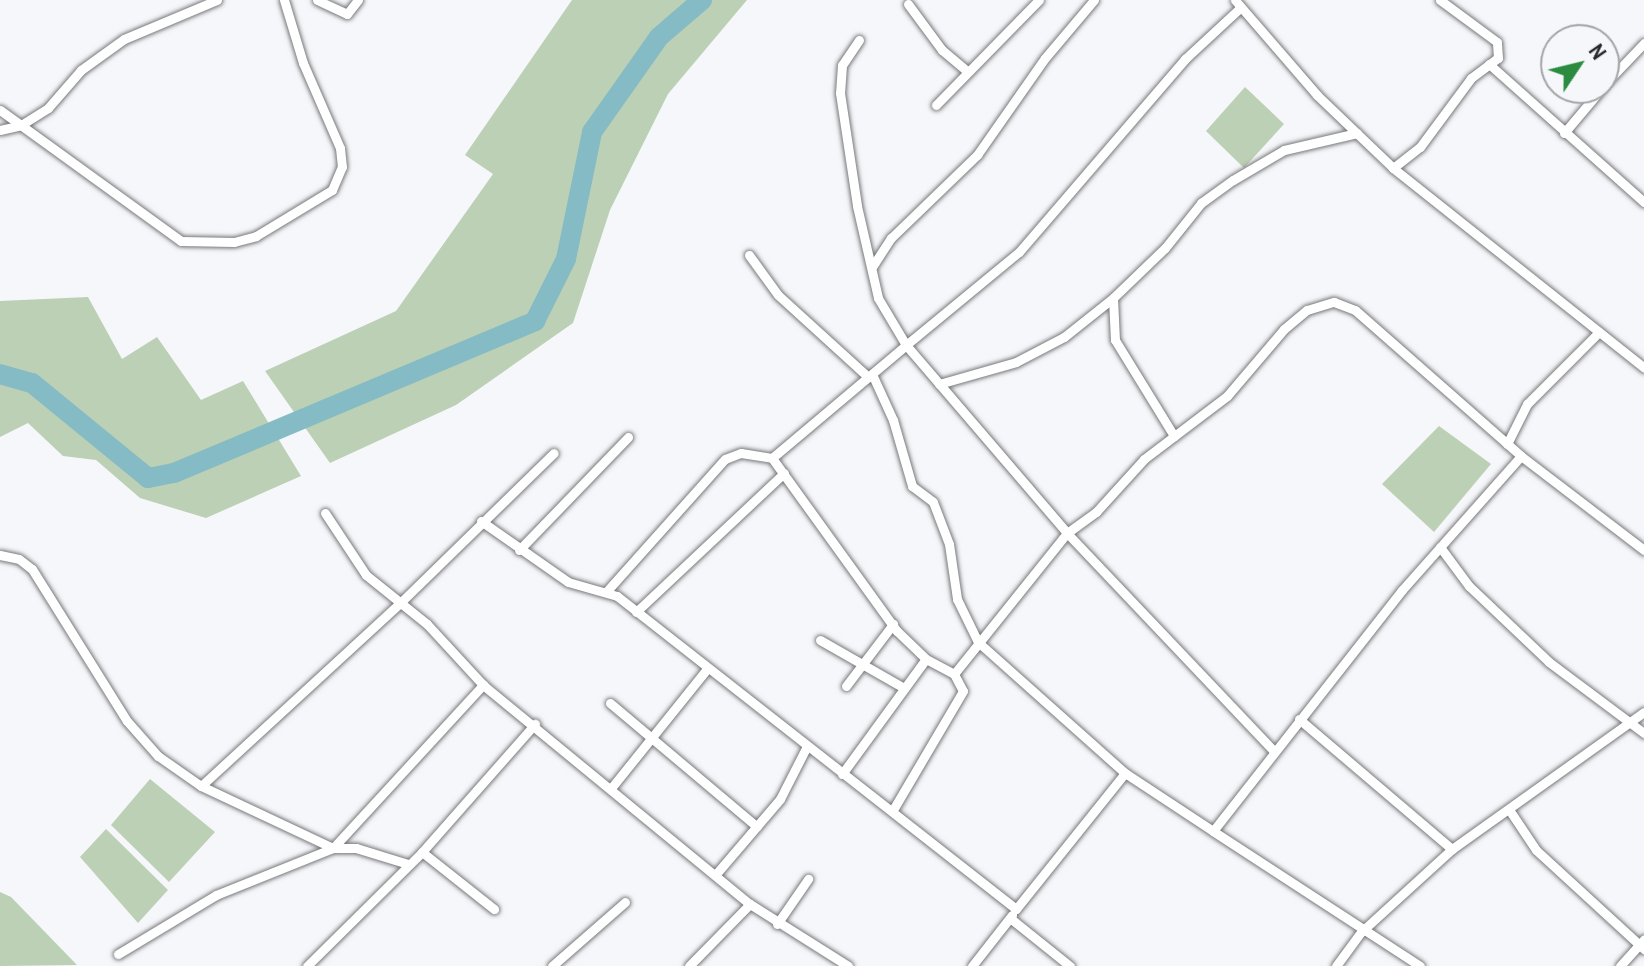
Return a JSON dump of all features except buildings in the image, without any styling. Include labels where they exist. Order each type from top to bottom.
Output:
[{"type":"street","points":[[0,130],[21,125],[48,108],[100,54],[149,25],[217,0]]},
{"type":"street","points":[[0,110],[181,241],[234,242],[256,236],[332,190],[342,167],[340,148],[303,63],[284,0]]},
{"type":"street","points":[[317,0],[347,14],[358,0]]},
{"type":"street","points":[[936,105],[1039,0]]},
{"type":"street","points":[[872,267],[891,238],[977,155],[1045,58],[1094,0]]},
{"type":"street","points":[[1393,168],[1420,147],[1471,78],[1498,58],[1497,42],[1440,0]]},
{"type":"street","points":[[908,4],[942,50],[967,71]]},
{"type":"street","points":[[772,458],[1019,252],[1185,59],[1238,4],[1393,168],[1644,368]]},
{"type":"street","points":[[859,40],[842,65],[840,93],[857,206],[878,298],[906,345],[1067,533],[1274,751]]},
{"type":"street","points":[[1620,66],[1643,40]]},
{"type":"street","points":[[1489,64],[1644,202]]},
{"type":"street","points":[[1564,133],[1588,104]]},
{"type":"street","points":[[939,384],[1016,362],[1064,337],[1113,298],[1165,248],[1201,203],[1233,180],[1284,150],[1357,133]]},
{"type":"street","points":[[749,255],[778,295],[870,376],[893,420],[912,486],[933,502],[949,544],[957,599],[978,642],[1125,773],[1361,932],[1420,966]]},
{"type":"street","points":[[1113,298],[1115,340],[1174,436]]},
{"type":"street","points":[[954,674],[1067,533],[1174,436],[1227,396],[1284,329],[1307,310],[1334,302],[1355,310],[1521,456],[1644,550]]},
{"type":"street","points":[[1507,444],[1527,404],[1599,332]]},
{"type":"street","points":[[519,550],[628,437]]},
{"type":"street","points":[[201,786],[399,604],[554,453]]},
{"type":"street","points":[[606,592],[725,459],[741,453],[772,458],[893,624],[926,659],[954,674],[963,691],[953,715],[893,810]]},
{"type":"street","points":[[1213,831],[1299,719],[1440,547],[1521,456]]},
{"type":"street","points":[[636,612],[784,473]]},
{"type":"street","points":[[325,513],[366,575],[427,624],[483,685],[612,787],[750,904],[777,924],[848,966]]},
{"type":"street","points":[[481,521],[568,582],[606,592],[636,612],[806,748],[893,810],[1070,966]]},
{"type":"street","points":[[1440,547],[1469,586],[1549,662],[1644,733]]},
{"type":"street","points":[[0,555],[19,559],[32,569],[127,721],[158,756],[201,786],[333,848]]},
{"type":"street","points":[[846,686],[893,624]]},
{"type":"street","points":[[820,640],[904,688]]},
{"type":"street","points":[[842,774],[926,659]]},
{"type":"street","points":[[612,787],[706,670]]},
{"type":"street","points":[[333,848],[483,685]]},
{"type":"street","points":[[610,703],[757,827]]},
{"type":"street","points":[[1336,966],[1361,932],[1452,849],[1510,811],[1644,712]]},
{"type":"street","points":[[1299,719],[1452,849]]},
{"type":"street","points":[[307,966],[422,852],[535,724]]},
{"type":"street","points":[[716,874],[780,799],[806,748]]},
{"type":"street","points":[[972,966],[1125,773]]},
{"type":"street","points":[[1510,811],[1536,850],[1642,944],[1620,966]]},
{"type":"street","points":[[118,954],[229,889],[333,848],[356,848],[408,864]]},
{"type":"street","points":[[422,852],[494,909]]},
{"type":"street","points":[[777,924],[808,879]]},
{"type":"street","points":[[552,966],[625,902]]},
{"type":"street","points":[[689,966],[750,904]]},
{"type":"green space","points":[[572,0],[747,0],[668,94],[610,210],[573,323],[456,405],[330,463],[265,371],[396,311],[493,174],[465,155]]},
{"type":"green space","points":[[1245,87],[1284,124],[1244,168],[1206,131]]},
{"type":"green space","points":[[88,297],[122,359],[157,337],[201,400],[243,381],[301,476],[206,518],[140,498],[96,460],[63,456],[28,423],[0,437],[0,301]]},
{"type":"green space","points":[[1439,426],[1491,464],[1434,532],[1382,484]]},
{"type":"green space","points":[[150,779],[215,832],[169,882],[111,825]]},
{"type":"green space","points":[[106,829],[168,890],[138,923],[80,857]]},
{"type":"green space","points":[[0,892],[11,897],[77,965],[0,966]]},
{"type":"waterway","points":[[0,374],[32,383],[148,478],[174,473],[535,321],[566,259],[592,132],[659,37],[702,0]]}]
